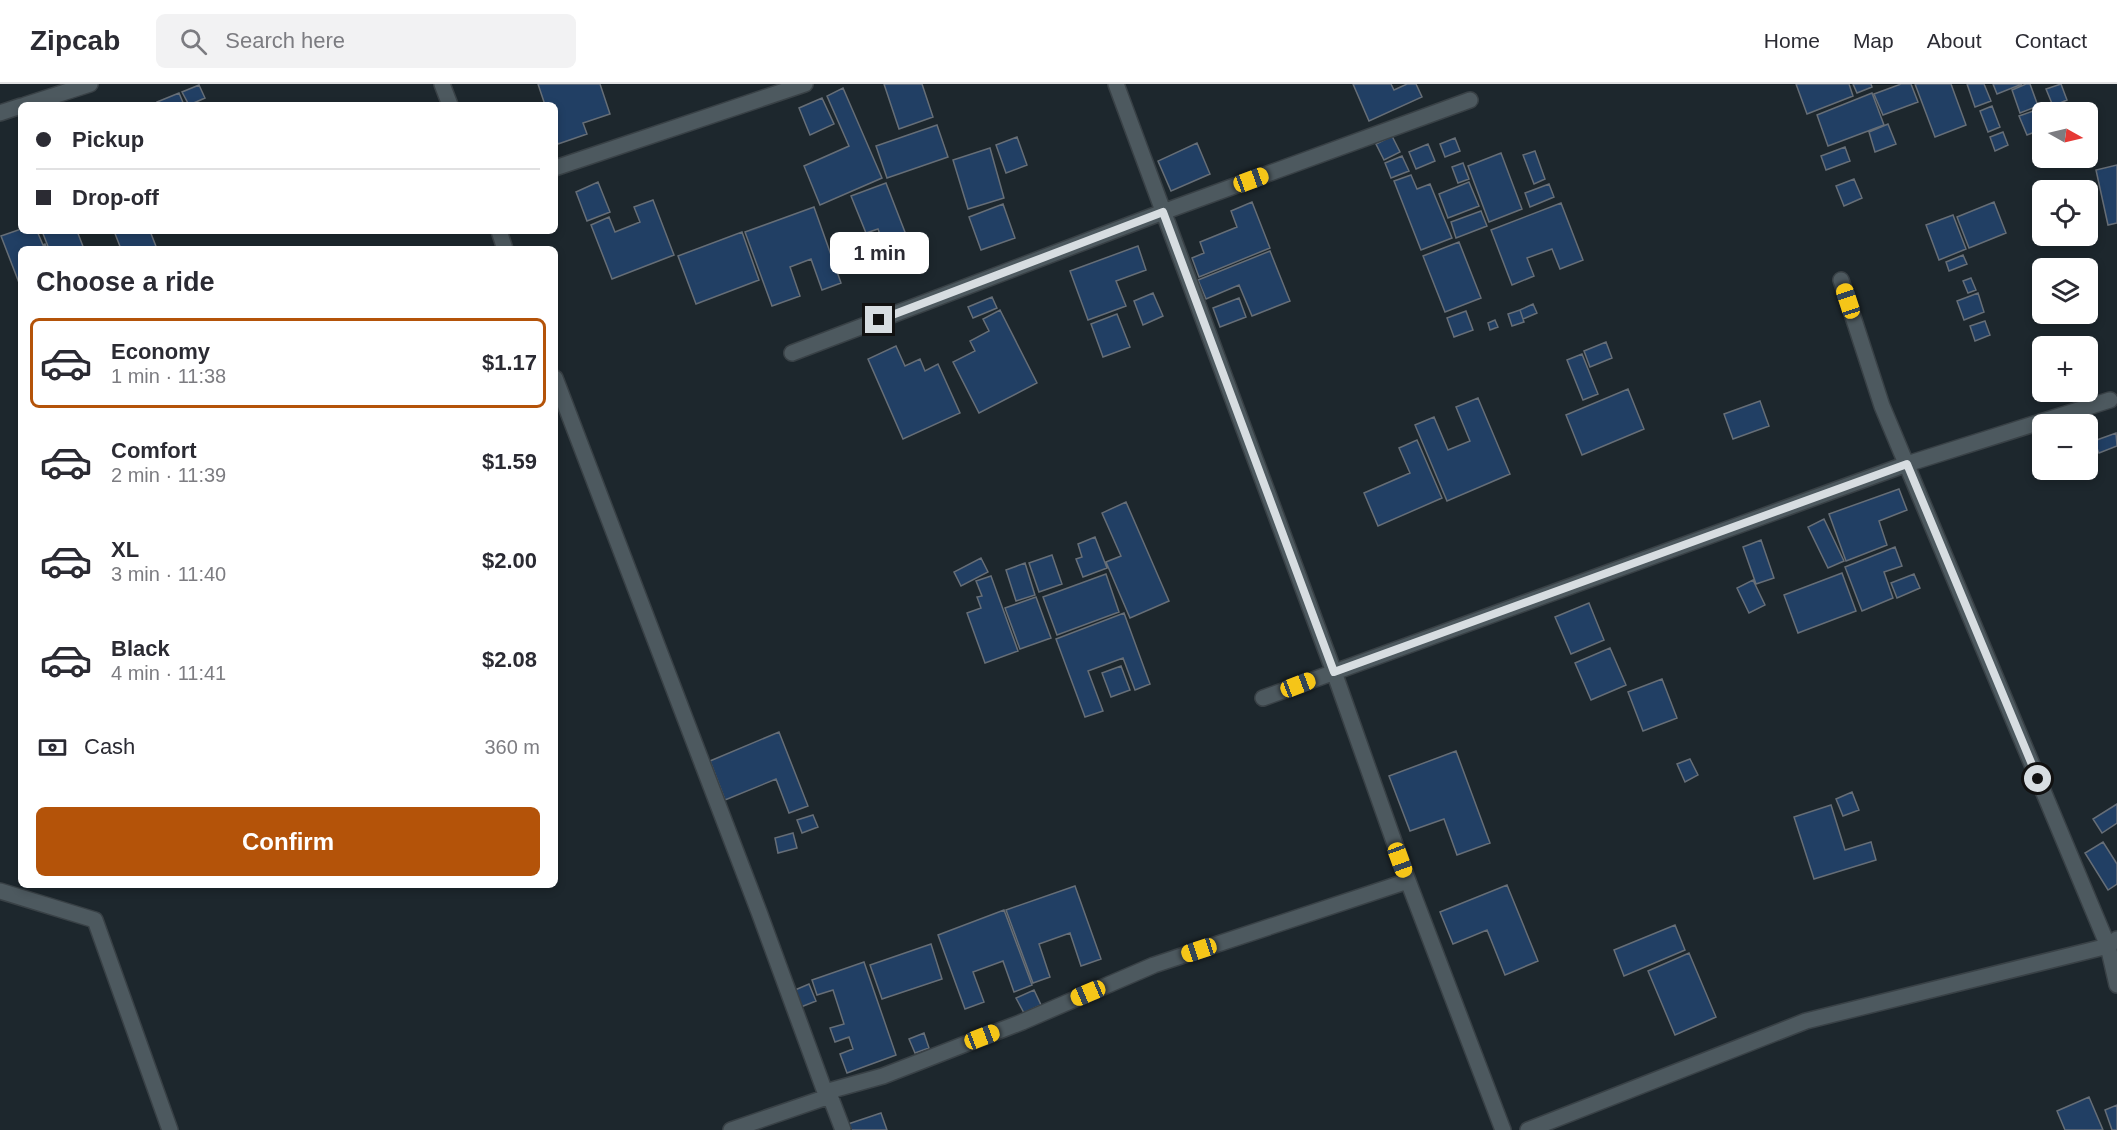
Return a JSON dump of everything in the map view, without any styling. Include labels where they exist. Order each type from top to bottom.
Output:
[{"type":"street","points":[[34,102],[90,84]]},
{"type":"street","points":[[442,84],[449,102]]},
{"type":"street","points":[[558,167],[805,84]]},
{"type":"street","points":[[1116,84],[1334,672],[1408,881],[1503,1130]]},
{"type":"street","points":[[792,353],[1163,212],[1470,100]]},
{"type":"street","points":[[0,113],[18,107]]},
{"type":"street","points":[[1841,280],[1882,406],[2112,942],[2117,985]]},
{"type":"street","points":[[558,386],[843,1130]]},
{"type":"street","points":[[1263,698],[1907,464],[2110,400]]},
{"type":"street","points":[[731,1130],[883,1076],[1022,1022],[1154,965],[1408,881]]},
{"type":"street","points":[[0,891],[95,920],[171,1130]]},
{"type":"street","points":[[1528,1130],[1806,1021],[2112,942]]},
{"type":"building","points":[[538,84],[600,84],[610,114],[583,123],[587,134],[558,144],[558,102],[544,102]]},
{"type":"building","points":[[884,84],[922,84],[933,117],[899,129]]},
{"type":"building","points":[[1353,84],[1391,84],[1394,90],[1407,84],[1416,84],[1422,97],[1369,121]]},
{"type":"building","points":[[1796,84],[1849,84],[1853,96],[1807,114]]},
{"type":"building","points":[[1853,84],[1871,84],[1872,87],[1857,93]]},
{"type":"building","points":[[1901,84],[1911,84],[1918,102],[1883,115],[1874,94]]},
{"type":"building","points":[[1915,84],[1951,84],[1966,125],[1935,137]]},
{"type":"building","points":[[1967,84],[1984,84],[1991,101],[1975,107]]},
{"type":"building","points":[[1993,84],[2022,84],[1997,94]]},
{"type":"building","points":[[2030,84],[2037,102],[2032,102],[2032,108],[2020,113],[2012,90]]},
{"type":"building","points":[[2061,84],[2067,100],[2051,102],[2046,89]]},
{"type":"building","points":[[199,85],[205,98],[196,102],[187,102],[182,92]]},
{"type":"building","points":[[843,88],[882,178],[820,205],[804,166],[849,146],[827,96]]},
{"type":"building","points":[[179,93],[183,102],[157,102]]},
{"type":"building","points":[[1872,93],[1884,125],[1828,146],[1817,115]]},
{"type":"building","points":[[822,98],[834,124],[810,135],[799,108]]},
{"type":"building","points":[[1992,106],[2000,127],[1988,132],[1980,111]]},
{"type":"building","points":[[2032,111],[2032,133],[2027,135],[2019,116]]},
{"type":"building","points":[[1888,124],[1896,144],[1875,152],[1869,132]]},
{"type":"building","points":[[937,125],[948,157],[887,178],[876,146]]},
{"type":"building","points":[[2003,132],[2008,145],[1995,151],[1990,137]]},
{"type":"building","points":[[1392,136],[1400,152],[1384,160],[1376,144]]},
{"type":"building","points":[[1017,137],[1027,165],[1006,173],[996,145]]},
{"type":"building","points":[[1455,138],[1460,151],[1445,157],[1440,144]]},
{"type":"building","points":[[1197,143],[1210,174],[1171,191],[1158,161]]},
{"type":"building","points":[[1428,144],[1435,161],[1416,169],[1409,152]]},
{"type":"building","points":[[1845,147],[1850,161],[1826,170],[1821,156]]},
{"type":"building","points":[[990,148],[1004,198],[968,209],[953,160]]},
{"type":"building","points":[[1535,151],[1545,179],[1534,184],[1523,155]]},
{"type":"building","points":[[1501,153],[1522,209],[1489,222],[1468,166]]},
{"type":"building","points":[[1402,156],[1409,171],[1391,178],[1385,163]]},
{"type":"building","points":[[1463,163],[1469,179],[1458,183],[1452,167]]},
{"type":"building","points":[[2117,165],[2117,223],[2108,225],[2096,170]]},
{"type":"building","points":[[1411,175],[1417,189],[1430,184],[1452,238],[1421,250],[1394,181]]},
{"type":"building","points":[[1854,179],[1862,198],[1844,206],[1836,186]]},
{"type":"building","points":[[598,182],[610,212],[587,221],[576,192]]},
{"type":"building","points":[[1469,182],[1479,206],[1448,218],[1439,194]]},
{"type":"building","points":[[886,183],[915,258],[892,267],[878,229],[866,233],[851,196]]},
{"type":"building","points":[[1549,184],[1554,197],[1530,207],[1525,193]]},
{"type":"building","points":[[653,200],[674,255],[612,279],[591,225],[609,217],[615,232],[640,222],[634,207]]},
{"type":"building","points":[[1252,202],[1270,248],[1199,277],[1192,258],[1204,253],[1200,242],[1237,227],[1231,211]]},
{"type":"building","points":[[1994,202],[2006,233],[1969,248],[1957,217]]},
{"type":"building","points":[[1561,203],[1583,260],[1560,269],[1552,249],[1527,258],[1534,276],[1512,285],[1491,230]]},
{"type":"building","points":[[1003,204],[1015,238],[981,250],[969,217]]},
{"type":"building","points":[[814,207],[841,283],[822,290],[811,259],[790,267],[800,296],[772,306],[745,232]]},
{"type":"building","points":[[1481,211],[1487,226],[1456,238],[1451,222]]},
{"type":"building","points":[[1953,215],[1966,249],[1939,260],[1926,225]]},
{"type":"building","points":[[18,230],[18,234],[38,234],[43,245],[46,246],[18,246],[18,280],[1,236]]},
{"type":"building","points":[[742,232],[759,280],[696,304],[678,256]]},
{"type":"building","points":[[43,234],[78,234],[83,246],[48,246]]},
{"type":"building","points":[[115,234],[151,234],[156,246],[120,246]]},
{"type":"building","points":[[1459,242],[1481,298],[1445,312],[1423,256]]},
{"type":"building","points":[[1138,246],[1146,270],[1116,281],[1126,306],[1088,320],[1070,271]]},
{"type":"building","points":[[1270,251],[1290,301],[1252,316],[1239,285],[1206,299],[1198,280]]},
{"type":"building","points":[[1963,255],[1967,264],[1949,271],[1946,262]]},
{"type":"building","points":[[1971,278],[1976,290],[1968,293],[1963,281]]},
{"type":"building","points":[[1153,293],[1163,316],[1143,325],[1134,301]]},
{"type":"building","points":[[1978,293],[1984,312],[1964,320],[1957,301]]},
{"type":"building","points":[[992,297],[997,308],[973,318],[968,307]]},
{"type":"building","points":[[1239,298],[1246,317],[1220,327],[1213,308]]},
{"type":"building","points":[[1533,304],[1537,313],[1523,319],[1520,310]]},
{"type":"building","points":[[1000,310],[1037,383],[979,413],[953,362],[975,351],[970,341],[989,331],[983,319]]},
{"type":"building","points":[[1520,310],[1524,322],[1512,326],[1508,314]]},
{"type":"building","points":[[1466,311],[1473,330],[1454,337],[1447,318]]},
{"type":"building","points":[[1117,314],[1130,347],[1103,357],[1091,324]]},
{"type":"building","points":[[1495,320],[1498,327],[1490,330],[1488,323]]},
{"type":"building","points":[[1985,321],[1990,335],[1975,341],[1970,326]]},
{"type":"building","points":[[1606,342],[1612,358],[1590,367],[1584,351]]},
{"type":"building","points":[[896,346],[905,366],[920,359],[925,371],[938,364],[960,413],[903,439],[868,359]]},
{"type":"building","points":[[1582,354],[1598,394],[1583,400],[1567,360]]},
{"type":"building","points":[[1628,389],[1644,429],[1582,455],[1566,415]]},
{"type":"building","points":[[1478,398],[1510,474],[1447,501],[1415,425],[1434,417],[1448,450],[1470,441],[1456,407]]},
{"type":"building","points":[[1760,401],[1769,426],[1733,439],[1724,414]]},
{"type":"building","points":[[2116,433],[2117,446],[2099,453],[2098,440]]},
{"type":"building","points":[[1417,440],[1442,498],[1378,526],[1364,493],[1410,473],[1399,448]]},
{"type":"building","points":[[1899,489],[1907,510],[1879,521],[1887,545],[1846,561],[1829,514]]},
{"type":"building","points":[[1126,502],[1169,601],[1130,618],[1106,562],[1121,556],[1102,513]]},
{"type":"building","points":[[1824,519],[1844,561],[1828,568],[1808,527]]},
{"type":"building","points":[[1095,537],[1107,568],[1083,577],[1076,559],[1082,557],[1078,544]]},
{"type":"building","points":[[1761,540],[1774,578],[1756,584],[1743,547]]},
{"type":"building","points":[[1895,547],[1902,566],[1884,572],[1893,598],[1862,611],[1845,567]]},
{"type":"building","points":[[1052,555],[1062,584],[1039,592],[1029,563]]},
{"type":"building","points":[[981,558],[988,572],[961,586],[954,572]]},
{"type":"building","points":[[1025,563],[1035,595],[1016,601],[1006,570]]},
{"type":"building","points":[[1842,573],[1856,611],[1798,633],[1784,595]]},
{"type":"building","points":[[1106,574],[1119,612],[1057,635],[1043,597]]},
{"type":"building","points":[[1914,574],[1920,588],[1897,598],[1891,583]]},
{"type":"building","points":[[991,576],[1018,651],[985,663],[967,613],[981,608],[977,597],[982,596],[976,581]]},
{"type":"building","points":[[1753,580],[1765,605],[1749,613],[1737,588]]},
{"type":"building","points":[[1036,597],[1051,638],[1020,649],[1005,608]]},
{"type":"building","points":[[1589,603],[1604,640],[1571,654],[1555,617]]},
{"type":"building","points":[[1124,613],[1150,684],[1135,690],[1123,658],[1088,671],[1103,711],[1085,717],[1056,639]]},
{"type":"building","points":[[1610,648],[1626,685],[1591,700],[1575,663]]},
{"type":"building","points":[[1121,666],[1130,690],[1111,697],[1102,673]]},
{"type":"building","points":[[1662,679],[1677,718],[1643,731],[1628,692]]},
{"type":"building","points":[[779,732],[808,806],[789,813],[776,779],[725,800],[710,761]]},
{"type":"building","points":[[1456,751],[1490,843],[1457,855],[1444,819],[1410,831],[1389,776]]},
{"type":"building","points":[[1690,759],[1698,775],[1685,782],[1677,764]]},
{"type":"building","points":[[1852,792],[1859,810],[1843,816],[1836,799]]},
{"type":"building","points":[[2117,804],[2117,823],[2102,833],[2093,819]]},
{"type":"building","points":[[1831,805],[1845,850],[1871,842],[1876,860],[1814,879],[1794,817]]},
{"type":"building","points":[[813,815],[818,827],[802,833],[797,820]]},
{"type":"building","points":[[793,833],[797,848],[778,853],[775,838]]},
{"type":"building","points":[[2103,842],[2117,864],[2117,884],[2108,890],[2085,853]]},
{"type":"building","points":[[1507,885],[1538,961],[1505,975],[1487,930],[1453,944],[1440,912]]},
{"type":"building","points":[[1075,886],[1101,959],[1081,966],[1070,933],[1039,944],[1050,977],[1033,983],[1006,910]]},
{"type":"building","points":[[1004,910],[1032,985],[1014,992],[1003,961],[973,972],[984,1002],[965,1009],[938,935]]},
{"type":"building","points":[[1675,925],[1685,950],[1624,976],[1614,950]]},
{"type":"building","points":[[931,944],[942,979],[882,999],[870,965]]},
{"type":"building","points":[[1689,953],[1716,1017],[1675,1035],[1648,971]]},
{"type":"building","points":[[864,962],[896,1055],[847,1073],[840,1054],[853,1049],[849,1037],[835,1042],[830,1028],[844,1024],[833,990],[817,995],[812,980]]},
{"type":"building","points":[[809,984],[816,1001],[801,1007],[795,990]]},
{"type":"building","points":[[1034,990],[1041,1005],[1024,1013],[1016,998]]},
{"type":"building","points":[[924,1033],[929,1048],[915,1053],[909,1039]]},
{"type":"building","points":[[2089,1097],[2103,1130],[2065,1130],[2057,1111]]},
{"type":"building","points":[[2117,1105],[2117,1130],[2112,1130],[2105,1110]]},
{"type":"building","points":[[881,1113],[887,1130],[850,1130],[848,1124]]},
{"type":"route","points":[[879,320],[1163,212],[1334,672],[1907,464],[2038,779]]}]
